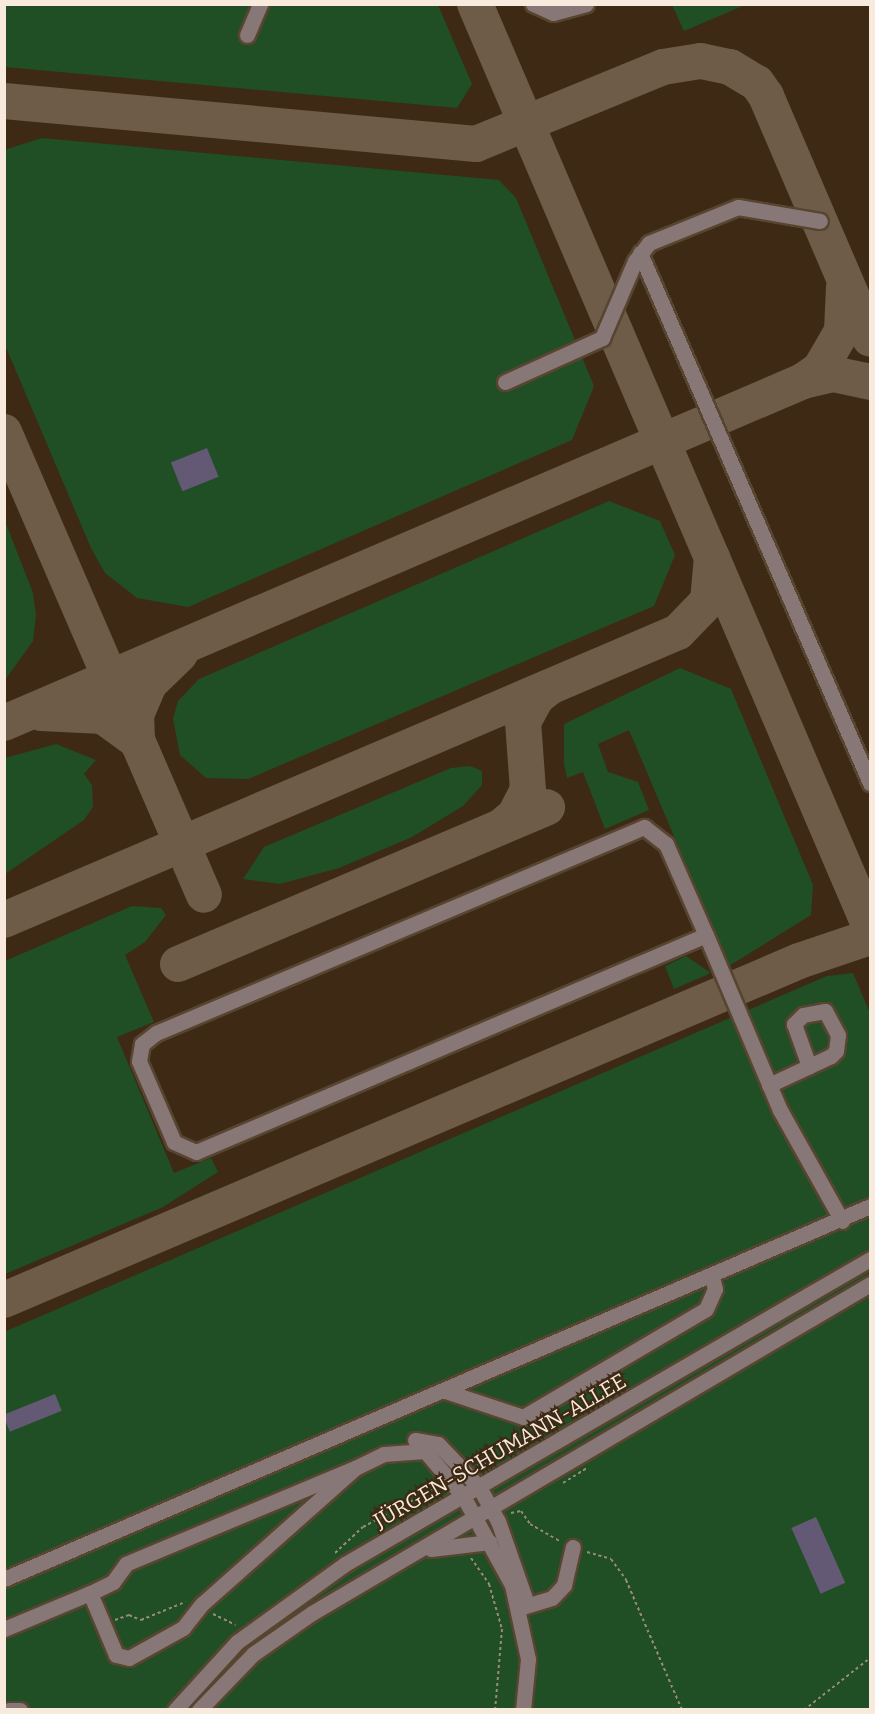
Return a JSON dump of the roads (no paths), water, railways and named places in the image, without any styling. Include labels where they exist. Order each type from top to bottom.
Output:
[{"type":"street","points":[[247,35],[260,4]]},
{"type":"street","points":[[533,4],[553,13],[586,4]]},
{"type":"street","points":[[505,382],[602,338],[640,253],[649,243],[738,207],[820,221]]},
{"type":"street","points":[[640,253],[870,783]]},
{"type":"street","points":[[706,935],[196,1152],[174,1142],[139,1060],[142,1044],[156,1033],[632,829],[644,827],[660,834],[706,935],[769,1085],[842,1221]]},
{"type":"street","points":[[769,1085],[809,1066]]},
{"type":"street","points":[[4,1579],[842,1221],[870,1206]]},
{"type":"street","name":"JÜRGEN-SCHUMANN-ALLEE","points":[[175,1710],[237,1642],[345,1564],[870,1259]]},
{"type":"street","points":[[445,1391],[523,1417],[706,1309],[715,1289],[712,1276]]},
{"type":"street","name":"JÜRGEN-SCHUMANN-ALLEE","points":[[199,1710],[253,1654],[476,1516],[495,1514],[870,1284]]},
{"type":"street","points":[[4,1629],[112,1582],[126,1564],[355,1468],[411,1440],[438,1444],[479,1487],[495,1514],[523,1607],[526,1643],[523,1710]]},
{"type":"street","points":[[384,1454],[425,1451],[463,1496],[476,1516],[523,1607]]},
{"type":"street","points":[[90,1593],[116,1655],[129,1658],[164,1642],[202,1604],[355,1468]]},
{"type":"street","name":"JÜRGEN-SCHUMANN-ALLEE","points":[[411,1555],[456,1542],[490,1542]]},
{"type":"street","points":[[523,1607],[552,1598],[564,1585],[573,1547]]},
{"type":"street","points":[[9,1710],[20,1710]]}]
